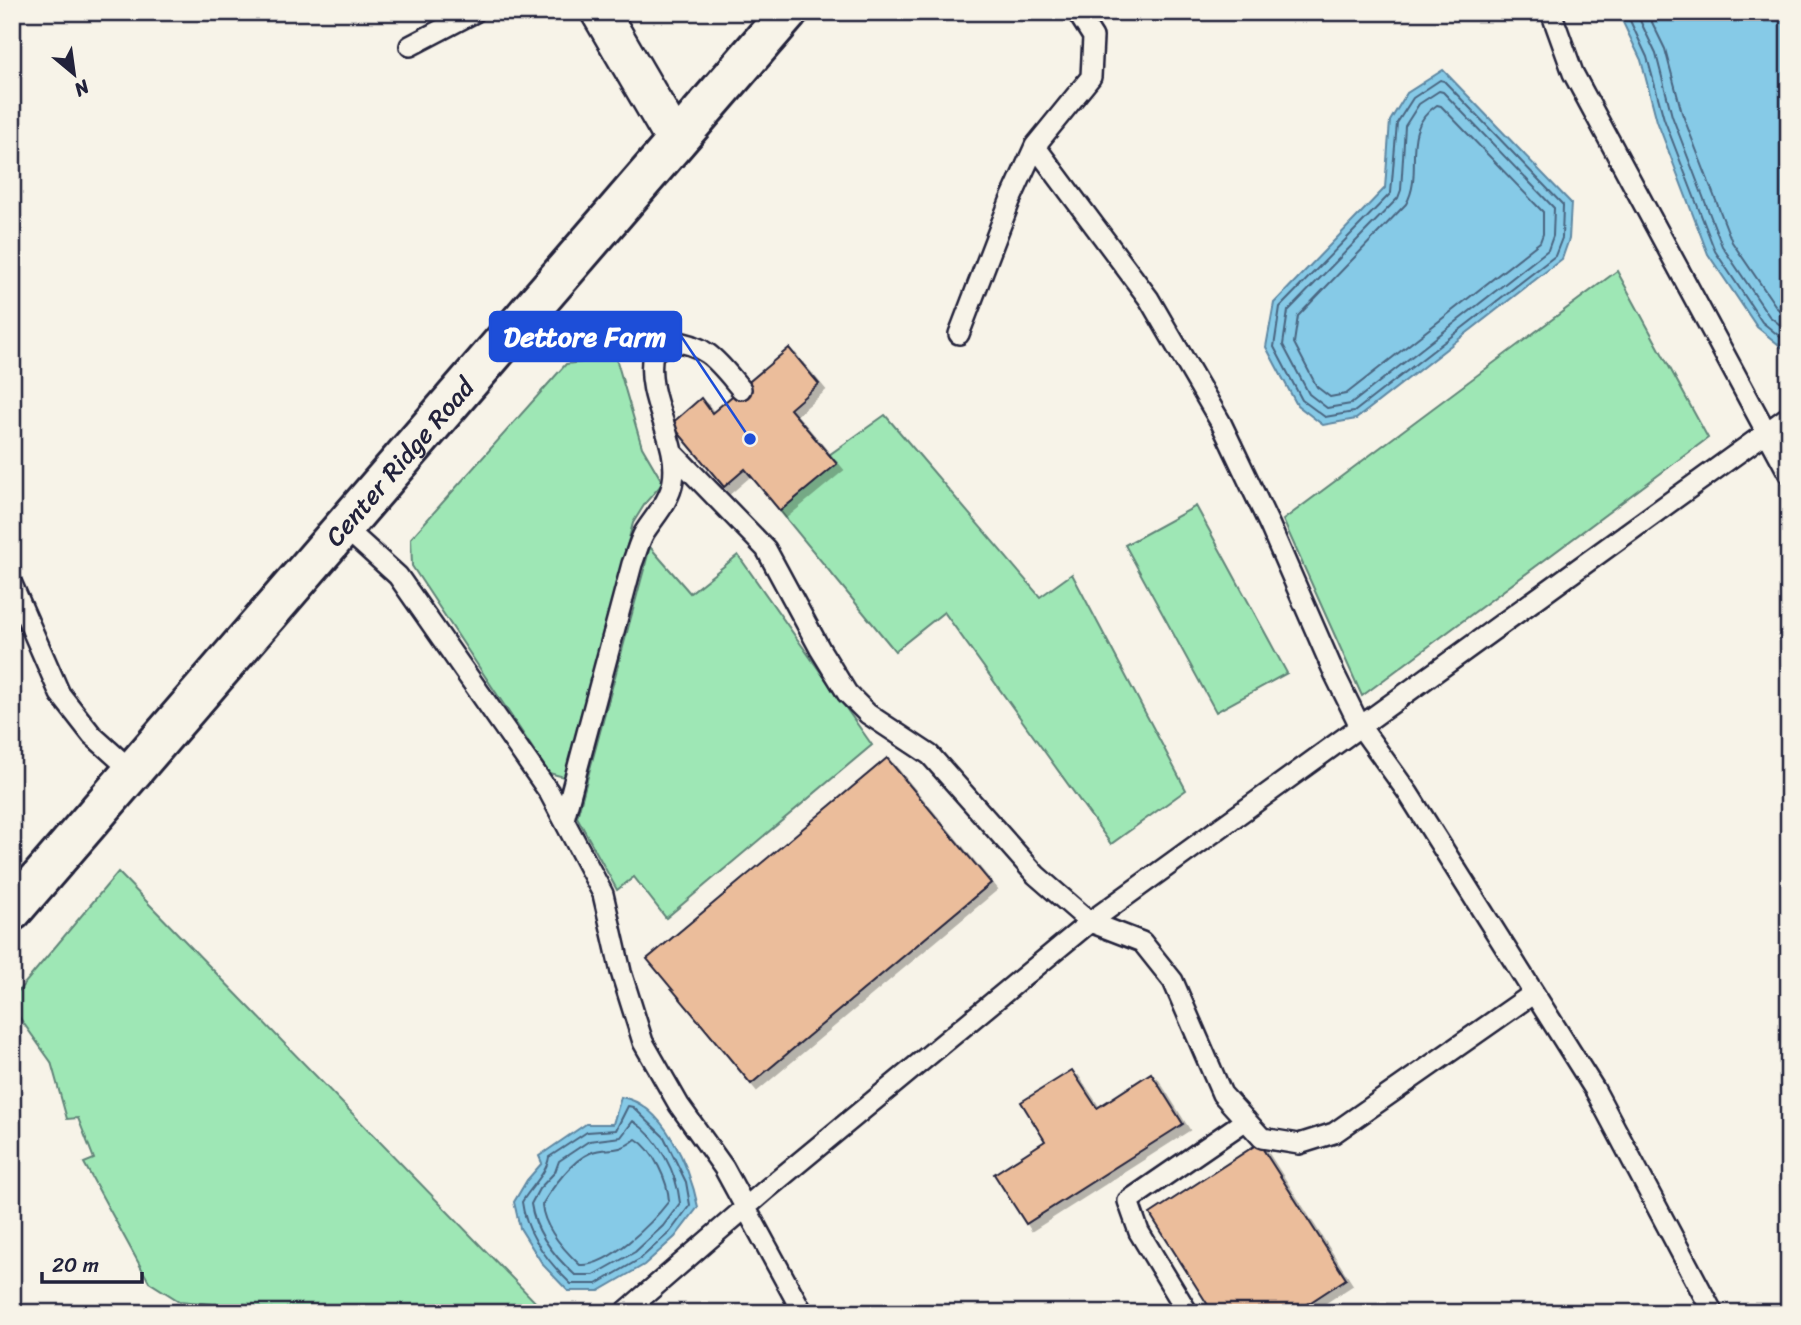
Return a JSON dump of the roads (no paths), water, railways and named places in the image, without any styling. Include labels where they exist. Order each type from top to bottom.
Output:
[{"type":"main road","name":"Center Ridge Road","points":[[12,911],[788,12]]},
{"type":"street","points":[[600,12],[676,142]]},
{"type":"lane","points":[[410,46],[475,12]]},
{"type":"lane","points":[[959,334],[1010,201],[1035,146],[1091,77],[1093,37],[1077,12]]},
{"type":"lane","points":[[1551,12],[1573,73],[1789,474]]},
{"type":"lane","points":[[1035,146],[1149,299],[1221,423],[1360,726],[1408,793],[1595,1090],[1713,1313]]},
{"type":"lane","points":[[564,819],[632,564],[643,535],[663,507],[674,482],[672,452],[657,408],[650,368],[653,353],[671,341],[691,343],[717,360],[741,388]]},
{"type":"lane","points":[[624,1313],[1090,922],[1789,416]]},
{"type":"lane","points":[[672,452],[766,549],[847,693],[868,714],[930,755],[1036,875],[1090,922],[1142,942],[1173,981],[1222,1094],[1262,1138],[1299,1144],[1334,1133],[1534,993]]},
{"type":"lane","points":[[344,527],[398,576],[549,792],[603,894],[621,972],[643,1042],[679,1105],[724,1168],[803,1313]]},
{"type":"lane","points":[[12,584],[60,694],[92,735],[133,772]]},
{"type":"lane","points":[[1188,1313],[1139,1232],[1128,1201],[1246,1120]]},
{"type":"water","points":[[1618,12],[1789,12],[1789,353],[1757,327],[1708,254],[1657,121],[1641,60]]},
{"type":"water","points":[[1443,70],[1571,203],[1569,239],[1562,259],[1356,419],[1323,425],[1297,405],[1266,347],[1274,303],[1385,188],[1390,121],[1407,93]]},
{"type":"water","points":[[621,1097],[636,1102],[650,1112],[673,1140],[689,1174],[698,1207],[675,1237],[644,1265],[599,1291],[568,1291],[543,1265],[520,1228],[514,1202],[527,1180],[542,1163],[539,1156],[586,1124],[613,1124]]},
{"type":"place","name":"Dettore Farm","points":[[750,439]]}]
